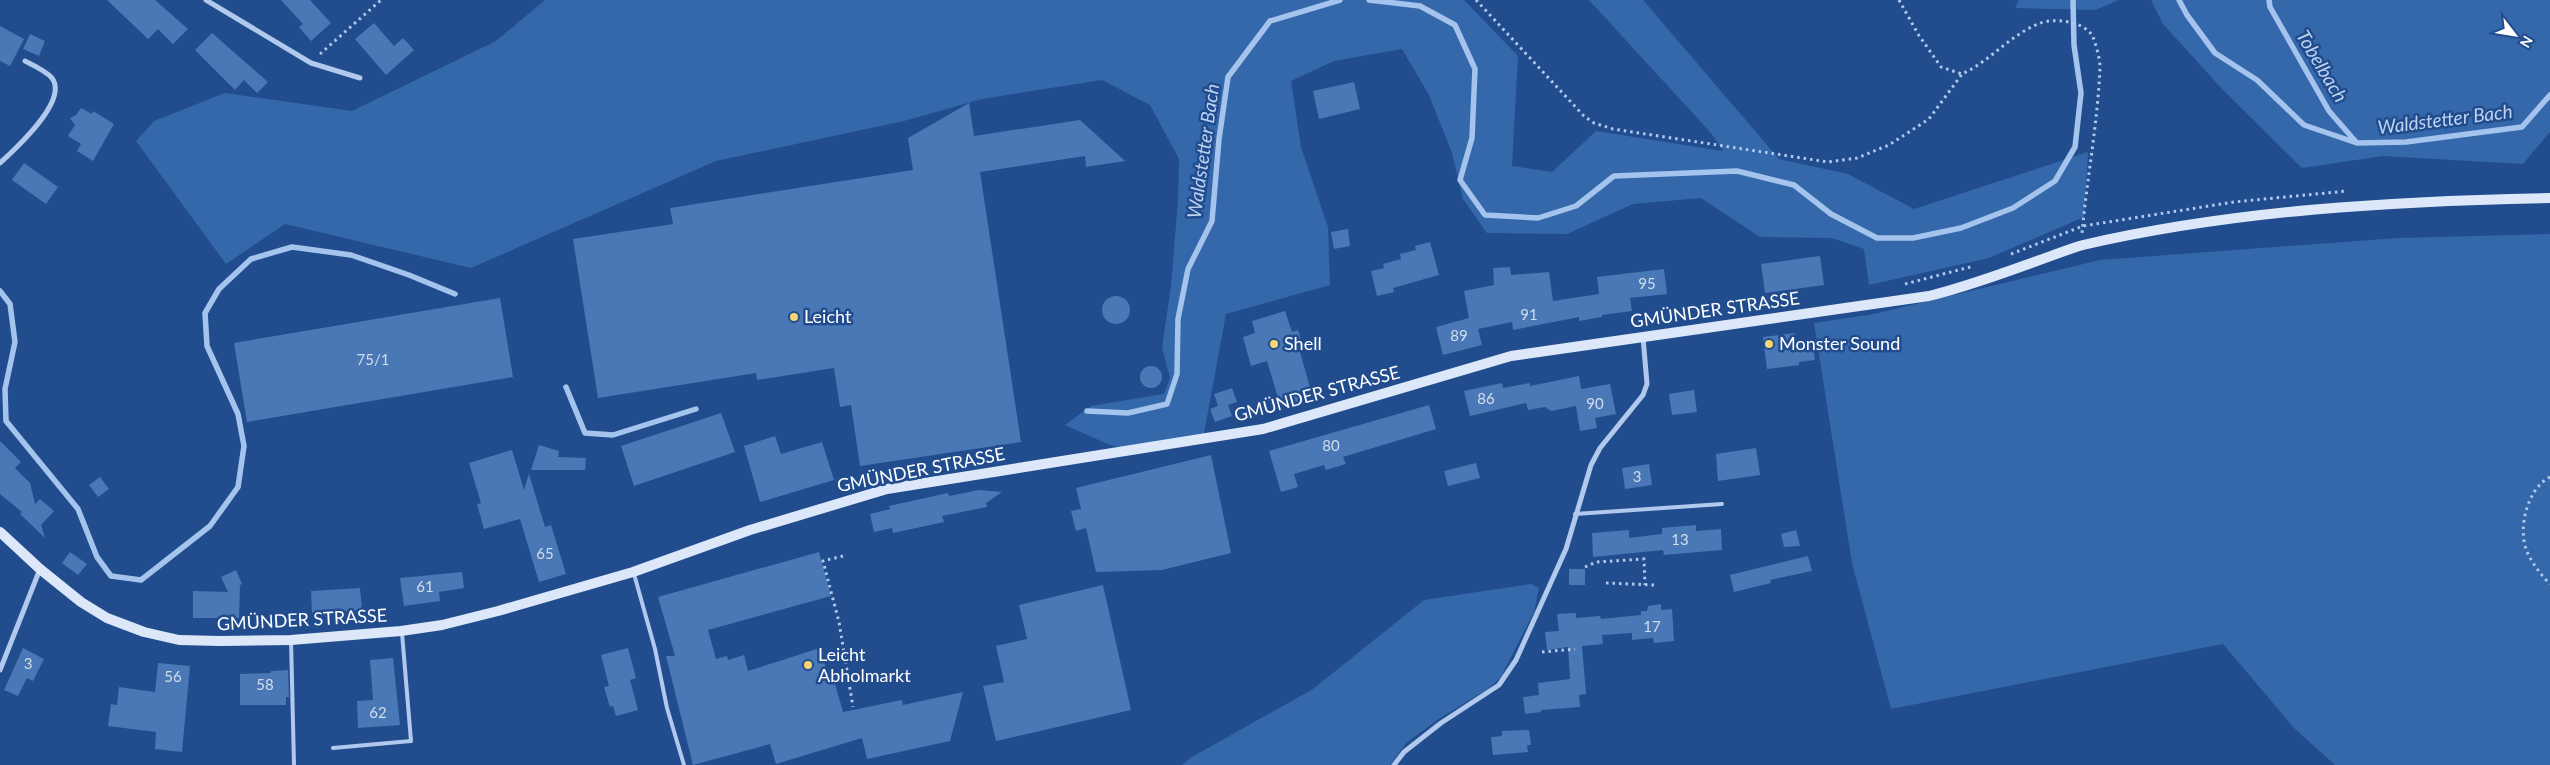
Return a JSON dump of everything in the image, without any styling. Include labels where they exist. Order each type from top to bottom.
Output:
[{"type":"street","points":[[206,0],[311,63],[360,78]]},
{"type":"street","points":[[0,164],[30,135],[50,107],[56,88],[51,78],[26,60]]},
{"type":"street","name":"GMÜNDER STRASSE","points":[[0,532],[40,569],[81,602],[107,618],[144,632],[179,640],[291,640],[401,631],[442,625],[498,611],[633,572],[750,530],[888,490],[1263,429],[1511,356],[1929,296],[1966,287],[2081,246],[2170,227],[2245,217],[2405,204],[2550,198]]},
{"type":"street","points":[[1394,765],[1404,752],[1441,723],[1499,685],[1516,660],[1566,549],[1582,487],[1597,454],[1643,395],[1647,384],[1643,336]]},
{"type":"street","points":[[0,670],[40,569]]},
{"type":"lane","points":[[1575,514],[1722,504]]},
{"type":"lane","points":[[633,572],[655,649],[667,708],[684,765]]},
{"type":"lane","points":[[333,748],[411,741],[401,631]]},
{"type":"lane","points":[[291,640],[294,764]]},
{"type":"path","points":[[311,63],[380,0]]},
{"type":"path","points":[[1476,0],[1584,116],[1594,123],[1613,129],[1828,162],[1857,158],[1889,145],[1929,119],[1962,74],[1978,67],[2002,46],[2039,23],[2065,21],[2084,27],[2092,36],[2100,65],[2081,246]]},
{"type":"path","points":[[1899,0],[1918,34],[1941,67],[1962,74]]},
{"type":"path","points":[[2550,477],[2540,482],[2529,502],[2524,516],[2524,537],[2531,557],[2550,584]]},
{"type":"path","points":[[843,556],[823,561],[839,622],[853,707]]},
{"type":"path","points":[[1585,567],[1596,562],[1644,559],[1645,585]]},
{"type":"path","points":[[1606,583],[1654,585],[1654,587]]},
{"type":"path","points":[[1542,652],[1575,649]]},
{"type":"shaded area","points":[[545,0],[1464,0],[1518,56],[1512,166],[1552,172],[1596,131],[1723,151],[1711,133],[1589,0],[1643,0],[1779,159],[1848,174],[1914,209],[2088,152],[2084,217],[1989,258],[1869,285],[1864,249],[1832,238],[1760,237],[1701,198],[1633,204],[1567,234],[1487,233],[1463,199],[1452,153],[1429,95],[1402,49],[1334,61],[1291,81],[1301,147],[1328,227],[1330,285],[1226,314],[1203,439],[1136,450],[1110,445],[1065,425],[1091,406],[1164,394],[1170,378],[1162,348],[1171,286],[1178,200],[1179,159],[1150,105],[1102,80],[982,99],[904,121],[716,161],[471,268],[285,224],[226,264],[136,141],[154,121],[225,93],[352,111],[496,41]]},
{"type":"shaded area","points":[[2019,0],[2119,0],[2095,10],[2015,8]]},
{"type":"shaded area","points":[[2151,0],[2550,0],[2550,132],[2523,164],[2383,156],[2302,168],[2223,90],[2163,24]]},
{"type":"shaded area","points":[[2550,234],[2550,765],[2335,765],[2293,727],[2223,644],[1891,709],[1852,563],[1814,323],[1874,314],[2100,260],[2398,238]]},
{"type":"shaded area","points":[[1531,584],[1539,588],[1534,612],[1501,677],[1488,689],[1440,718],[1406,743],[1390,765],[1182,765],[1192,757],[1313,689],[1424,600]]},
{"type":"building","points":[[107,0],[155,0],[188,29],[173,44],[158,29],[148,39]]},
{"type":"building","points":[[281,0],[310,0],[331,23],[311,41],[299,27],[303,24]]},
{"type":"building","points":[[374,23],[394,46],[403,38],[414,50],[386,75],[355,39]]},
{"type":"building","points":[[0,26],[24,39],[10,66],[0,61]]},
{"type":"building","points":[[212,33],[268,82],[257,93],[244,80],[235,90],[195,50]]},
{"type":"building","points":[[30,34],[45,41],[39,56],[23,49]]},
{"type":"building","points":[[1354,82],[1360,109],[1319,119],[1313,91]]},
{"type":"building","name":"Leicht","points":[[969,103],[974,136],[1080,120],[1125,161],[1086,167],[1085,156],[980,172],[1021,442],[860,466],[851,405],[840,407],[834,368],[757,380],[756,373],[598,398],[573,239],[673,224],[670,208],[913,170],[908,138]]},
{"type":"building","points":[[81,108],[92,114],[93,111],[114,124],[93,161],[77,151],[81,144],[68,136],[75,125],[70,118],[76,115]]},
{"type":"building","points":[[24,163],[58,187],[46,204],[12,180]]},
{"type":"building","points":[[1348,229],[1350,246],[1334,249],[1331,232]]},
{"type":"building","points":[[1430,242],[1439,275],[1393,288],[1394,292],[1377,296],[1371,271],[1384,268],[1383,264],[1401,259],[1400,254],[1416,250],[1415,246]]},
{"type":"building","points":[[1820,256],[1824,285],[1765,293],[1761,264]]},
{"type":"building","points":[[1510,267],[1511,275],[1549,272],[1553,301],[1599,294],[1597,277],[1664,269],[1667,294],[1630,298],[1632,311],[1602,315],[1602,317],[1579,321],[1579,317],[1513,330],[1512,322],[1478,329],[1482,345],[1443,355],[1436,327],[1469,318],[1464,291],[1494,285],[1493,268]]},
{"type":"building","points":[[1116,296],[1126,300],[1130,310],[1126,320],[1116,324],[1106,320],[1102,310],[1106,300]]},
{"type":"building","points":[[500,298],[513,377],[247,422],[234,343]]},
{"type":"building","points":[[1285,311],[1292,332],[1298,330],[1304,350],[1300,352],[1313,398],[1281,408],[1267,361],[1251,366],[1243,337],[1255,333],[1252,321]]},
{"type":"building","points":[[1795,333],[1796,342],[1812,340],[1815,360],[1799,362],[1799,365],[1767,369],[1763,337]]},
{"type":"building","points":[[1147,366],[1155,366],[1162,373],[1162,381],[1155,388],[1147,388],[1140,381],[1140,373]]},
{"type":"building","points":[[1579,376],[1581,389],[1610,384],[1616,414],[1595,418],[1597,428],[1580,431],[1576,406],[1551,411],[1545,407],[1528,410],[1526,403],[1470,416],[1464,391],[1502,383],[1503,388],[1530,383],[1530,386]]},
{"type":"building","points":[[1232,388],[1237,402],[1228,405],[1232,416],[1215,422],[1210,409],[1218,406],[1214,394]]},
{"type":"building","points":[[1694,390],[1697,412],[1672,415],[1669,394]]},
{"type":"building","points":[[1429,405],[1436,429],[1343,457],[1346,464],[1326,470],[1324,465],[1294,474],[1298,487],[1281,492],[1269,451]]},
{"type":"building","points":[[721,413],[735,452],[634,486],[621,446]]},
{"type":"building","points":[[775,436],[781,454],[822,442],[834,480],[760,502],[744,446]]},
{"type":"building","points":[[0,441],[21,462],[15,468],[30,483],[35,504],[40,499],[54,511],[41,525],[45,538],[20,514],[22,512],[0,494]]},
{"type":"building","points":[[539,445],[559,451],[558,457],[586,458],[585,470],[531,470]]},
{"type":"building","points":[[1756,448],[1760,475],[1718,481],[1716,454]]},
{"type":"building","points":[[512,450],[524,490],[529,474],[545,527],[551,525],[566,574],[539,582],[520,519],[484,529],[477,504],[481,503],[469,463]]},
{"type":"building","points":[[1211,455],[1231,553],[1162,570],[1096,572],[1086,528],[1076,531],[1071,511],[1081,509],[1076,488]]},
{"type":"building","points":[[1476,463],[1480,478],[1448,486],[1444,471]]},
{"type":"building","points":[[1649,464],[1652,485],[1625,489],[1622,468]]},
{"type":"building","points":[[100,477],[109,489],[98,497],[89,485]]},
{"type":"building","points":[[979,490],[1002,492],[986,503],[987,507],[942,516],[944,522],[893,533],[892,528],[874,532],[870,514],[890,509],[889,506],[948,493],[949,496]]},
{"type":"building","points":[[1696,525],[1696,531],[1721,529],[1722,550],[1664,555],[1663,550],[1593,557],[1592,533],[1629,530],[1629,538],[1662,534],[1662,528]]},
{"type":"building","points":[[1796,530],[1800,546],[1784,547],[1781,534]]},
{"type":"building","points":[[70,552],[87,564],[78,575],[62,563]]},
{"type":"building","points":[[819,552],[831,596],[708,630],[716,659],[727,656],[728,660],[744,655],[748,671],[820,648],[831,685],[835,684],[843,712],[902,700],[903,705],[963,692],[950,741],[867,759],[862,738],[776,764],[770,744],[693,765],[666,656],[675,656],[658,597]]},
{"type":"building","points":[[1808,556],[1812,571],[1770,580],[1771,583],[1734,592],[1730,575]]},
{"type":"building","points":[[1569,569],[1585,569],[1585,585],[1569,585]]},
{"type":"building","points":[[236,570],[242,584],[240,585],[239,618],[193,618],[193,591],[228,592],[221,577]]},
{"type":"building","points":[[462,572],[464,588],[439,592],[440,601],[404,606],[400,578]]},
{"type":"building","points":[[1103,585],[1131,710],[996,741],[983,686],[1004,682],[996,646],[1027,639],[1019,605]]},
{"type":"building","points":[[360,588],[362,610],[312,613],[311,591]]},
{"type":"building","points":[[1661,604],[1661,610],[1672,609],[1674,641],[1654,643],[1653,638],[1632,640],[1632,633],[1602,635],[1603,644],[1582,646],[1586,694],[1579,695],[1580,707],[1541,710],[1541,712],[1525,714],[1523,697],[1539,695],[1538,683],[1570,679],[1568,647],[1547,650],[1545,632],[1559,631],[1557,614],[1576,613],[1576,618],[1600,616],[1601,619],[1641,615],[1641,611],[1647,611],[1648,606]]},
{"type":"building","points":[[23,648],[44,659],[33,681],[27,678],[18,696],[4,690]]},
{"type":"building","points":[[628,648],[636,678],[630,680],[638,710],[616,716],[613,706],[610,707],[604,687],[609,686],[601,655]]},
{"type":"building","points":[[393,658],[400,725],[358,728],[357,701],[373,700],[370,660]]},
{"type":"building","points":[[158,663],[190,666],[182,752],[155,749],[156,732],[108,726],[111,704],[117,705],[119,687],[155,692]]},
{"type":"building","points":[[288,670],[289,697],[286,697],[286,705],[240,705],[240,674],[271,673],[271,671]]},
{"type":"building","points":[[1529,730],[1531,745],[1527,745],[1528,752],[1493,755],[1491,737],[1502,736],[1502,731]]},
{"type":"waterway","name":"Waldstetter Bach","points":[[1087,411],[1128,413],[1167,404],[1177,374],[1178,319],[1188,269],[1212,221],[1219,139],[1228,77],[1270,21],[1340,0]]},
{"type":"waterway","name":"Waldstetter Bach","points":[[1369,0],[1420,6],[1455,25],[1475,69],[1472,138],[1460,180],[1485,215],[1538,218],[1576,206],[1614,176],[1737,171],[1794,185],[1831,214],[1877,238],[1913,238],[1961,228],[2013,208],[2055,181],[2075,147],[2081,93],[2074,45],[2073,0]]},
{"type":"waterway","name":"Waldstetter Bach","points":[[2179,0],[2187,15],[2215,53],[2257,80],[2304,125],[2357,143],[2406,142],[2522,127],[2550,95]]},
{"type":"waterway","name":"Tobelbach","points":[[2269,0],[2270,7],[2329,111],[2356,142]]},
{"type":"waterway","name":"Waldstetter Bach","points":[[0,291],[10,304],[15,342],[5,389],[6,421],[78,509],[97,557],[111,576],[141,580],[210,526],[238,487],[244,446],[238,414],[207,346],[205,313],[219,289],[251,259],[292,247],[351,255],[409,275],[455,294]]},
{"type":"waterway","name":"Waldstetter Bach","points":[[566,387],[585,433],[613,435],[696,409]]},
{"type":"place","name":"Leicht","points":[[794,317]]},
{"type":"place","name":"Shell","points":[[1274,344]]},
{"type":"place","name":"Monster Sound","points":[[1769,344]]},
{"type":"place","name":"Leicht Abholmarkt","points":[[808,665]]}]
